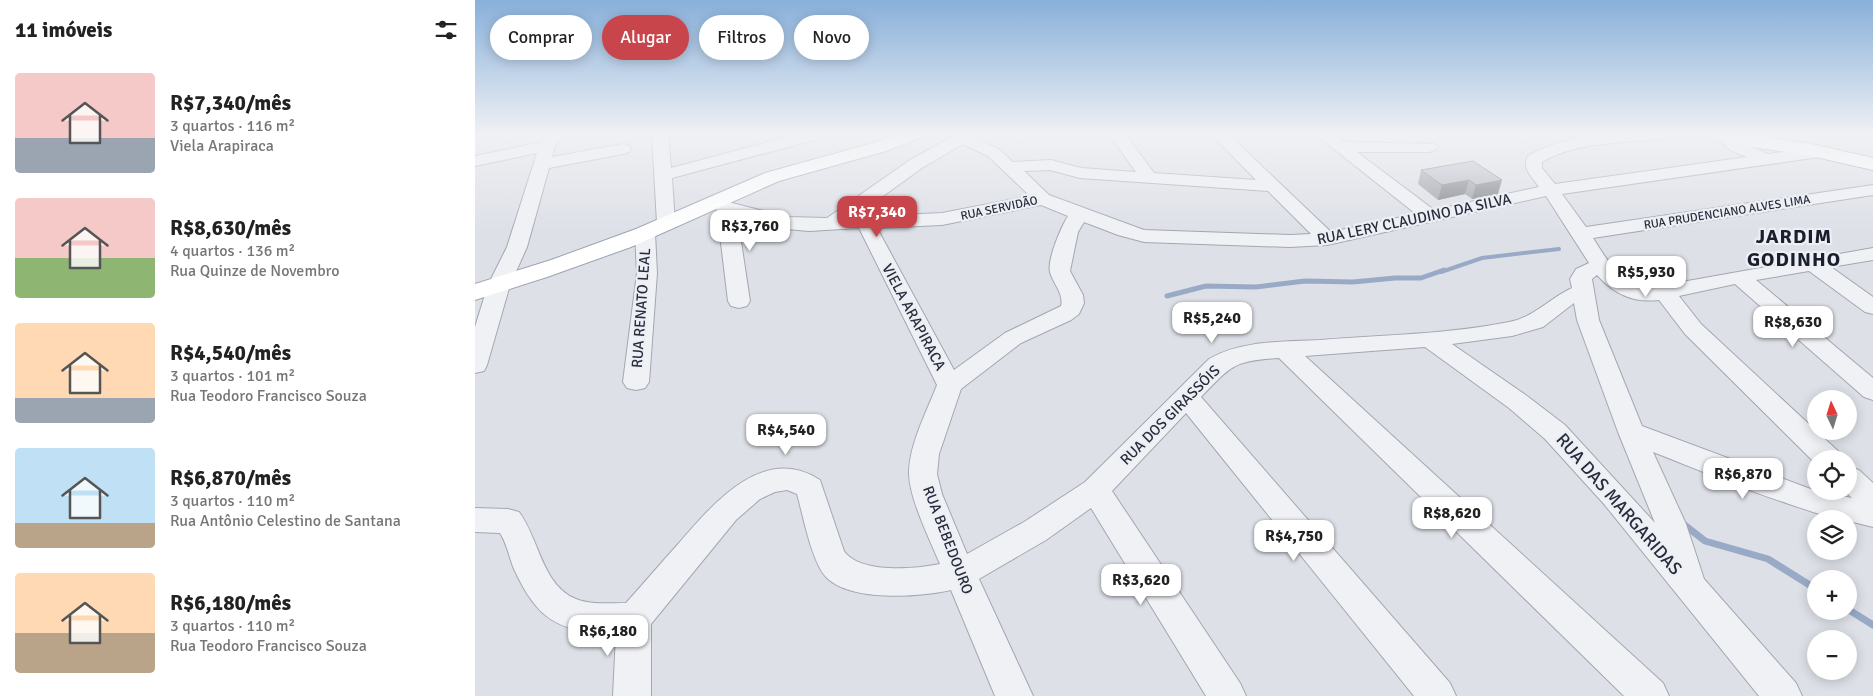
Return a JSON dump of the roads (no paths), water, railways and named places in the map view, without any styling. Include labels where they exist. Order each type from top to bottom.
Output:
[{"type":"main road","points":[[475,292],[572,262],[666,223],[722,204],[771,177],[804,166]]},
{"type":"street","points":[[475,365],[499,285],[517,247],[541,166]]},
{"type":"street","points":[[662,166],[666,223]]},
{"type":"street","points":[[662,175],[690,166]]},
{"type":"street","points":[[832,224],[913,166]]},
{"type":"street","points":[[1009,167],[1020,166]]},
{"type":"street","points":[[1056,166],[1080,173],[1271,186]]},
{"type":"street","points":[[1141,166],[1149,178]]},
{"type":"street","points":[[1251,166],[1327,239]]},
{"type":"street","points":[[1366,166],[1433,217]]},
{"type":"street","points":[[1534,166],[1581,234],[1600,266],[1613,281],[1629,292],[1648,295],[1665,293],[1739,277],[1873,254]]},
{"type":"street","name":"RUA LERY CLAUDINO DA SILVA","points":[[1043,199],[1125,231],[1144,236],[1291,241],[1327,239],[1550,190],[1713,166]]},
{"type":"street","points":[[1009,167],[1043,199]]},
{"type":"street","name":"RUA PRUDENCIANO ALVES LIMA","points":[[1581,234],[1873,190]]},
{"type":"street","name":"RUA SERVIDÃO","points":[[722,204],[786,223],[809,225],[942,219],[1043,199]]},
{"type":"street","points":[[722,204],[739,301]]},
{"type":"street","points":[[950,384],[1013,338],[1063,315],[1071,309],[1073,303],[1072,296],[1060,271],[1068,232],[1079,214]]},
{"type":"street","name":"VIELA ARAPIRACA","points":[[865,222],[950,384]]},
{"type":"street","name":"RUA RENATO LEAL","points":[[636,382],[647,273],[645,233]]},
{"type":"street","points":[[1813,264],[1873,307]]},
{"type":"street","points":[[1600,266],[1583,273],[1581,279],[1588,320],[1631,432],[1671,524],[1692,588]]},
{"type":"street","points":[[1739,277],[1862,370],[1873,391]]},
{"type":"street","name":"RUA DOS GIRASSÓIS","points":[[634,619],[725,512],[749,492],[769,482],[787,479],[801,482],[810,488],[830,555],[838,568],[853,576],[870,580],[899,582],[931,580],[960,574],[1035,531],[1095,490],[1218,365],[1229,358],[1251,352],[1430,339],[1526,326],[1555,308],[1565,299],[1584,290]]},
{"type":"street","points":[[1665,293],[1693,330],[1820,450]]},
{"type":"street","name":"RUA DAS MARGARIDAS","points":[[1430,339],[1518,402],[1555,432],[1614,496],[1783,696]]},
{"type":"street","points":[[1285,350],[1650,696]]},
{"type":"street","name":"RUA BEBEDOURO","points":[[950,384],[925,454],[923,474],[927,494],[1014,696]]},
{"type":"street","points":[[1187,397],[1437,696]]},
{"type":"street","points":[[1631,432],[1766,485],[1815,501],[1873,515]]},
{"type":"street","points":[[1857,485],[1873,500]]},
{"type":"street","points":[[1095,490],[1227,696]]},
{"type":"street","points":[[475,520],[508,521],[516,531],[540,588],[556,607],[587,618],[634,619],[633,696]]},
{"type":"waterway","points":[[1441,272],[1482,258],[1559,249]]},
{"type":"waterway","points":[[1167,296],[1206,286],[1256,287],[1305,281],[1353,282],[1395,278],[1421,278],[1444,270]]},
{"type":"waterway","points":[[1682,523],[1705,541],[1768,559],[1807,583]]},
{"type":"waterway","points":[[1857,615],[1873,625]]},
{"type":"district","name":"JARDIM GODINHO","points":[[1794,248]]}]
